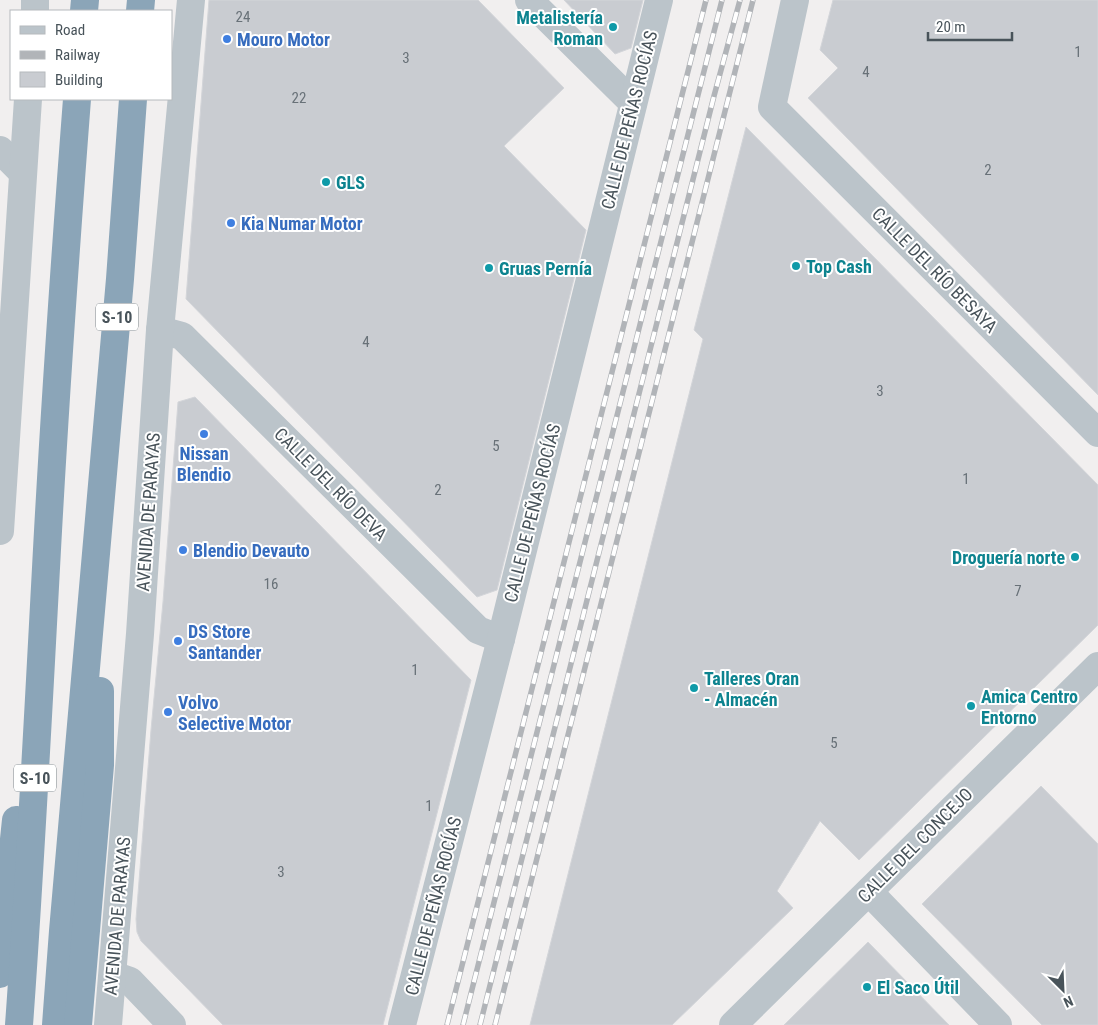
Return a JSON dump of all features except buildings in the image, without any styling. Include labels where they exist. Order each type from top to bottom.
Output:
[{"type":"highway","name":"S-10","points":[[19,1025],[31,855],[48,530],[66,241],[78,100]]},
{"type":"highway","name":"S-10","points":[[56,1025],[120,279],[133,100]]},
{"type":"highway","points":[[0,974],[48,530]]},
{"type":"highway","points":[[78,1025],[100,765],[98,534]]},
{"type":"street","name":"AVENIDA DE PARAYAS","points":[[108,1025],[140,624],[160,330],[191,0]]},
{"type":"street","points":[[529,0],[633,103]]},
{"type":"street","name":"CALLE DE PEÑAS ROCÍAS","points":[[402,1025],[501,639],[659,0]]},
{"type":"street","name":"CALLE DEL RÍO BESAYA","points":[[794,0],[772,107],[1098,433]]},
{"type":"street","points":[[0,531],[28,100]]},
{"type":"street","points":[[0,150],[23,173]]},
{"type":"street","name":"CALLE DEL RÍO DEVA","points":[[160,330],[182,336],[478,630],[501,639]]},
{"type":"street","name":"CALLE DEL CONCEJO","points":[[733,1025],[1098,666]]},
{"type":"street","points":[[90,883],[116,938]]},
{"type":"street","points":[[868,892],[998,1025]]},
{"type":"street","points":[[113,975],[130,981],[172,1025]]},
{"type":"railway","points":[[447,1025],[706,0]]},
{"type":"railway","points":[[463,1025],[722,0]]},
{"type":"railway","points":[[480,1025],[714,96],[740,0]]},
{"type":"railway","points":[[495,1025],[753,0]]},
{"type":"place","name":"Metalistería Roman","points":[[613,27]]},
{"type":"place","name":"Mouro Motor","points":[[227,39]]},
{"type":"place","name":"GLS","points":[[326,182]]},
{"type":"place","name":"Kia Numar Motor","points":[[231,223]]},
{"type":"place","name":"Top Cash","points":[[796,266]]},
{"type":"place","name":"Gruas Pernía","points":[[489,268]]},
{"type":"place","name":"Nissan Blendio","points":[[204,434]]},
{"type":"place","name":"Blendio Devauto","points":[[183,550]]},
{"type":"place","name":"Droguería norte","points":[[1075,557]]},
{"type":"place","name":"DS Store Santander","points":[[178,641]]},
{"type":"place","name":"Talleres Oran - Almacén","points":[[694,688]]},
{"type":"place","name":"Amica Centro Entorno","points":[[971,706]]},
{"type":"place","name":"Volvo Selective Motor","points":[[168,712]]},
{"type":"place","name":"El Saco Útil","points":[[867,987]]}]
